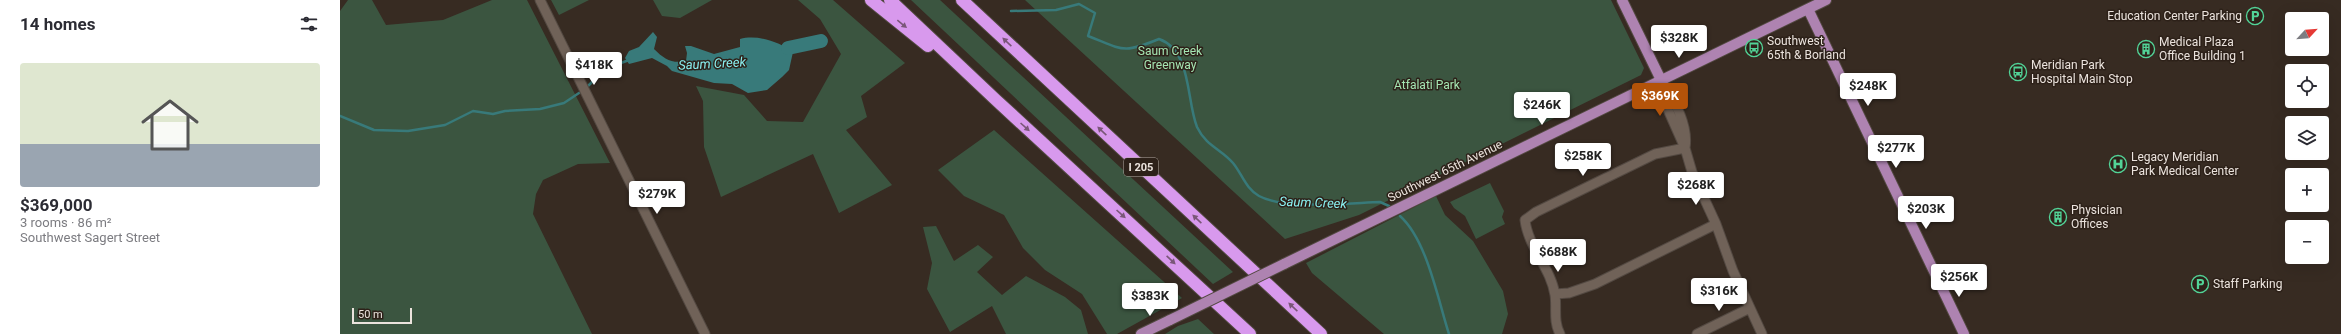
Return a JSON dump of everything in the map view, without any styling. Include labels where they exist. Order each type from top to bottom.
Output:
[{"type":"highway","points":[[871,0],[996,100]]},
{"type":"highway","points":[[890,0],[996,100],[1250,334]]},
{"type":"highway","name":"I 205","points":[[962,0],[1321,334]]},
{"type":"main road","points":[[1622,0],[1661,80]]},
{"type":"main road","name":"Southwest 65th Avenue","points":[[1141,334],[1826,0]]},
{"type":"main road","points":[[1808,9],[1964,334]]},
{"type":"street","points":[[540,0],[591,106],[705,334]]},
{"type":"street","points":[[1661,80],[1661,94],[1686,148],[1692,172],[1716,224],[1762,334]]},
{"type":"street","points":[[1560,334],[1555,319],[1555,294],[1528,233],[1525,220],[1536,212],[1647,157],[1686,148]]},
{"type":"street","points":[[1555,294],[1569,293],[1595,284],[1716,224]]},
{"type":"street","points":[[1697,334],[1750,308]]},
{"type":"green space","points":[[348,0],[372,0],[386,25],[443,20],[492,0],[527,0],[610,163],[578,164],[543,180],[536,194],[533,214],[592,334],[340,334],[340,11]]},
{"type":"green space","points":[[551,0],[589,0],[559,15]]},
{"type":"green space","points":[[653,0],[712,0],[680,18],[662,16]]},
{"type":"green space","points":[[798,0],[833,0],[905,63],[861,96],[867,117],[846,130],[892,185],[839,213],[813,154],[721,197],[704,147],[703,101],[696,86],[744,95],[767,121],[803,122],[841,54],[820,19]]},
{"type":"green space","points":[[911,0],[940,0],[1233,272],[1213,284]]},
{"type":"green space","name":"Atfalati Park","points":[[1025,0],[1611,0],[1644,68],[1641,75],[1359,215],[1285,239]]},
{"type":"green space","points":[[994,130],[1182,298],[1117,334],[1107,334],[1082,294],[1045,270],[1023,248],[1004,215],[964,196],[938,170]]},
{"type":"green space","points":[[1490,183],[1504,211],[1502,217],[1505,224],[1476,239],[1465,216],[1454,208],[1450,202]]},
{"type":"green space","points":[[1436,196],[1445,215],[1473,241],[1503,291],[1508,314],[1502,334],[1384,334],[1312,273],[1306,263]]},
{"type":"green space","points":[[936,226],[954,261],[978,245],[993,257],[977,272],[1002,295],[1026,276],[1065,297],[1081,310],[1088,334],[1006,334],[992,306],[950,332],[927,289],[932,263],[923,227]]},
{"type":"green space","points":[[1198,319],[1214,334],[1165,334],[1178,326]]},
{"type":"water","points":[[653,32],[657,37],[654,49],[661,56],[676,62],[686,61],[687,53],[685,46],[691,46],[714,54],[740,47],[740,39],[747,38],[761,38],[775,42],[793,52],[789,70],[782,77],[767,90],[748,93],[732,84],[714,83],[672,71],[667,66],[652,58],[629,64],[625,58],[629,51],[639,47]]},
{"type":"waterway","name":"Saum Creek","points":[[1011,11],[1056,10],[1079,4],[1095,13],[1088,36],[1123,48],[1137,47],[1159,39],[1170,45],[1183,65],[1197,127],[1205,139],[1233,163],[1247,185],[1259,196],[1285,203],[1318,205],[1380,202],[1389,206]]},
{"type":"waterway","name":"Saum Creek","points":[[788,48],[821,41]]},
{"type":"waterway","name":"Saum Creek","points":[[586,88],[605,69],[629,60]]},
{"type":"waterway","name":"Saum Creek","points":[[340,116],[374,130],[408,131],[445,125],[473,111],[493,114],[505,111],[540,109],[564,103],[582,91]]},
{"type":"waterway","name":"Saum Creek","points":[[1400,216],[1418,240],[1436,288],[1449,334]]},
{"type":"place","name":"Education Center Parking","points":[[2255,16]]},
{"type":"place","name":"Southwest 65th & Borland","points":[[1754,48]]},
{"type":"place","name":"Medical Plaza Office Building 1","points":[[2146,49]]},
{"type":"place","name":"Meridian Park Hospital Main Stop","points":[[2018,72]]},
{"type":"place","name":"Legacy Meridian Park Medical Center","points":[[2118,164]]},
{"type":"place","name":"Physician Offices","points":[[2058,217]]},
{"type":"place","name":"Staff Parking","points":[[2200,284]]},
{"type":"park label","name":"Saum Creek Greenway","points":[[1170,58]]}]
